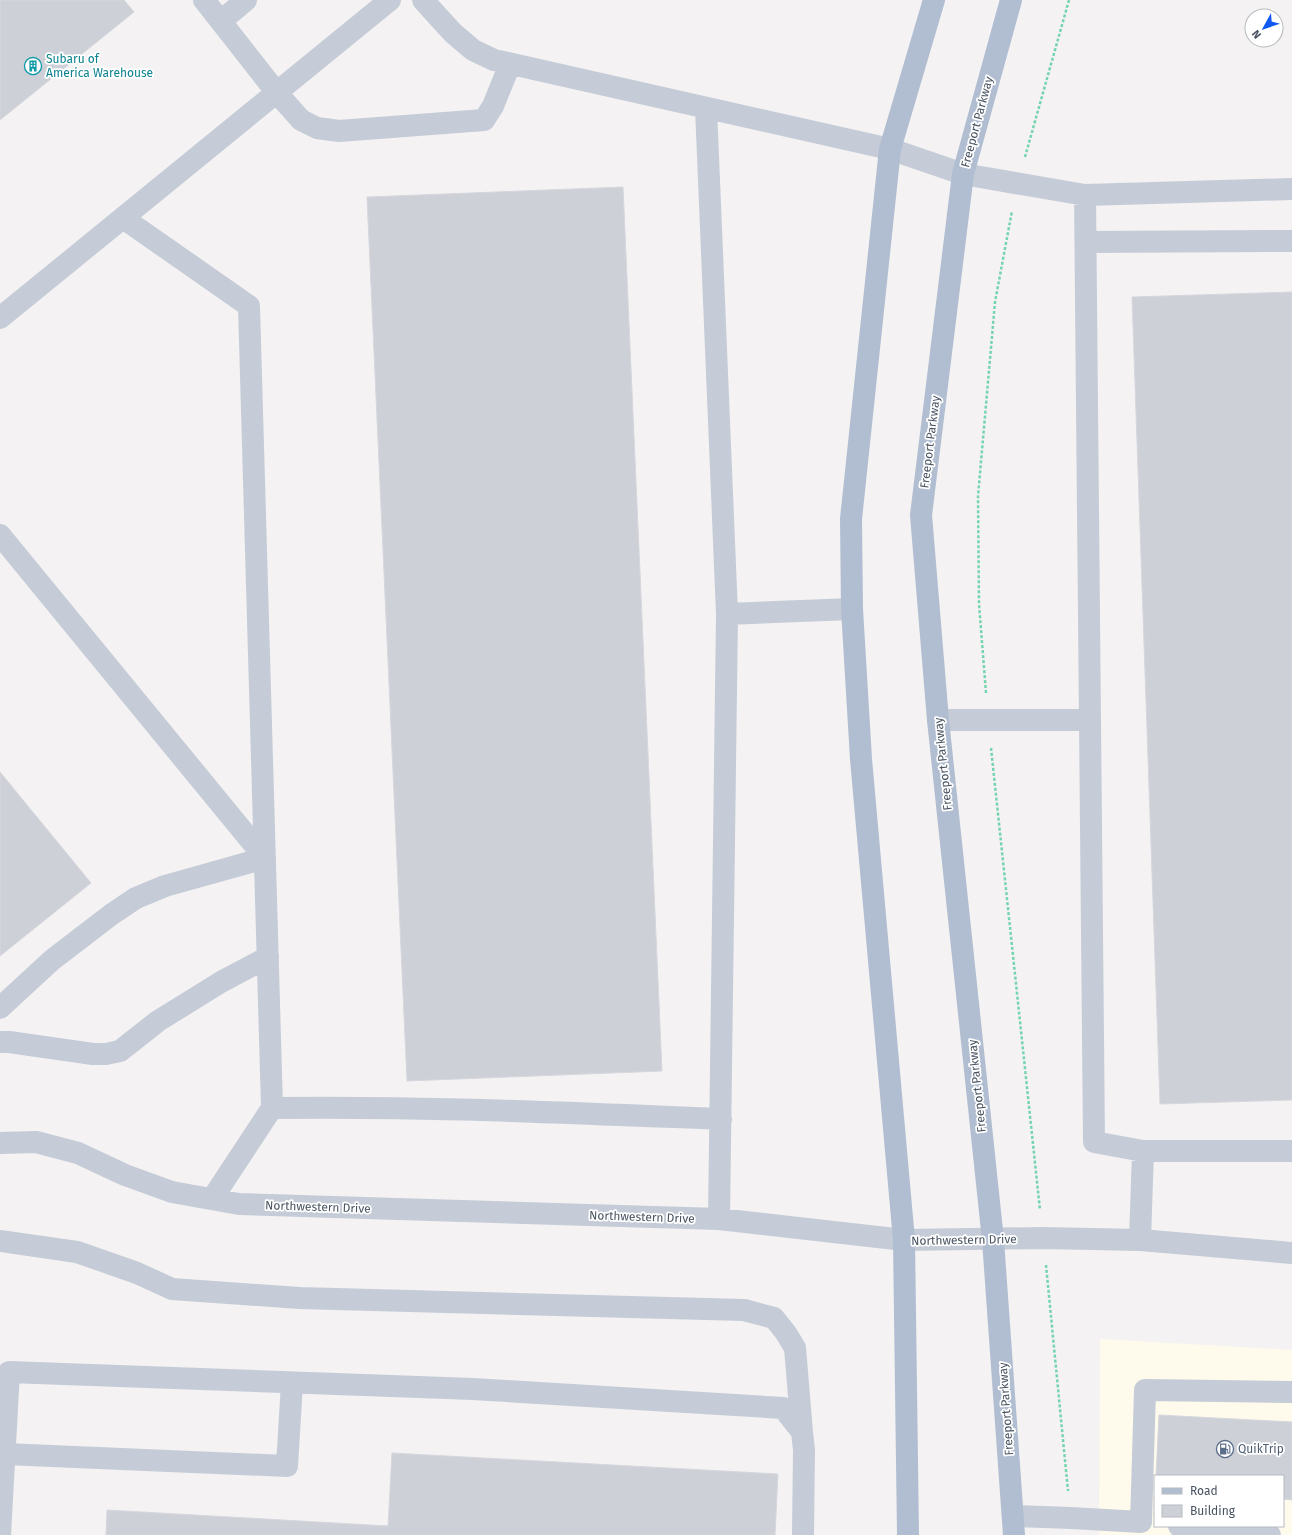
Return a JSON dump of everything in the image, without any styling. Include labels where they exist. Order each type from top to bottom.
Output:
[{"type":"main road","points":[[908,1535],[904,1240],[861,759],[852,609],[851,519],[890,150],[934,0]]},
{"type":"main road","name":"Freeport Parkway","points":[[1011,0],[963,174],[921,515],[938,720],[993,1240],[1014,1526]]},
{"type":"street","points":[[204,0],[277,93],[301,120],[317,128],[339,131],[484,120],[493,106],[510,64]]},
{"type":"street","points":[[221,21],[246,0]]},
{"type":"street","points":[[0,318],[390,0]]},
{"type":"street","points":[[423,0],[453,33],[473,50],[494,60],[890,150],[963,174],[1085,195],[1292,189]]},
{"type":"street","points":[[706,108],[727,614],[719,1219]]},
{"type":"street","points":[[1085,195],[1094,1142],[1143,1152],[1292,1151]]},
{"type":"street","points":[[122,218],[249,306],[272,1108],[212,1199]]},
{"type":"street","points":[[1086,242],[1292,241]]},
{"type":"street","points":[[0,535],[265,858]]},
{"type":"street","points":[[727,614],[852,609]]},
{"type":"street","points":[[938,720],[1090,720]]},
{"type":"street","points":[[0,1008],[52,960],[136,898],[165,886],[265,858]]},
{"type":"street","points":[[0,1042],[92,1054],[120,1051],[158,1022],[221,982],[268,957]]},
{"type":"street","points":[[272,1108],[438,1108],[721,1119]]},
{"type":"street","name":"Northwestern Drive","points":[[0,1143],[36,1142],[78,1153],[125,1175],[172,1192],[239,1204],[719,1219],[904,1240],[993,1240],[1043,1238],[1140,1240],[1292,1253]]},
{"type":"street","points":[[1140,1240],[1143,1152]]},
{"type":"street","points":[[0,1241],[77,1252],[137,1273],[172,1289],[299,1298],[744,1310],[774,1318],[786,1333],[795,1348],[804,1450],[803,1535]]},
{"type":"street","points":[[0,1535],[5,1454],[4,1372],[473,1389],[783,1408],[802,1432]]},
{"type":"street","points":[[5,1454],[287,1466],[292,1382]]},
{"type":"street","points":[[1014,1526],[1071,1518],[1146,1527],[1145,1390],[1292,1392]]},
{"type":"street","points":[[1189,1527],[1270,1535]]},
{"type":"path","points":[[1069,0],[1018,184],[995,302],[978,496],[979,604],[988,720],[1071,1518]]},
{"type":"shaded area","points":[[1100,1339],[1292,1350],[1292,1535],[1099,1535]]},
{"type":"building","name":"Subaru of America Warehouse","points":[[0,0],[124,0],[134,12],[0,120]]},
{"type":"building","points":[[623,187],[662,1071],[407,1081],[367,197]]},
{"type":"building","points":[[1292,292],[1292,1100],[1160,1104],[1132,297]]},
{"type":"building","points":[[0,772],[91,883],[0,956]]},
{"type":"building","name":"QuikTrip","points":[[1159,1415],[1292,1422],[1292,1500],[1284,1499],[1284,1475],[1156,1475]]},
{"type":"building","points":[[392,1453],[778,1474],[775,1535],[106,1535],[107,1510],[388,1526]]},
{"type":"place","name":"Subaru of America Warehouse","points":[[33,66]]},
{"type":"place","name":"QuikTrip","points":[[1225,1449]]}]
